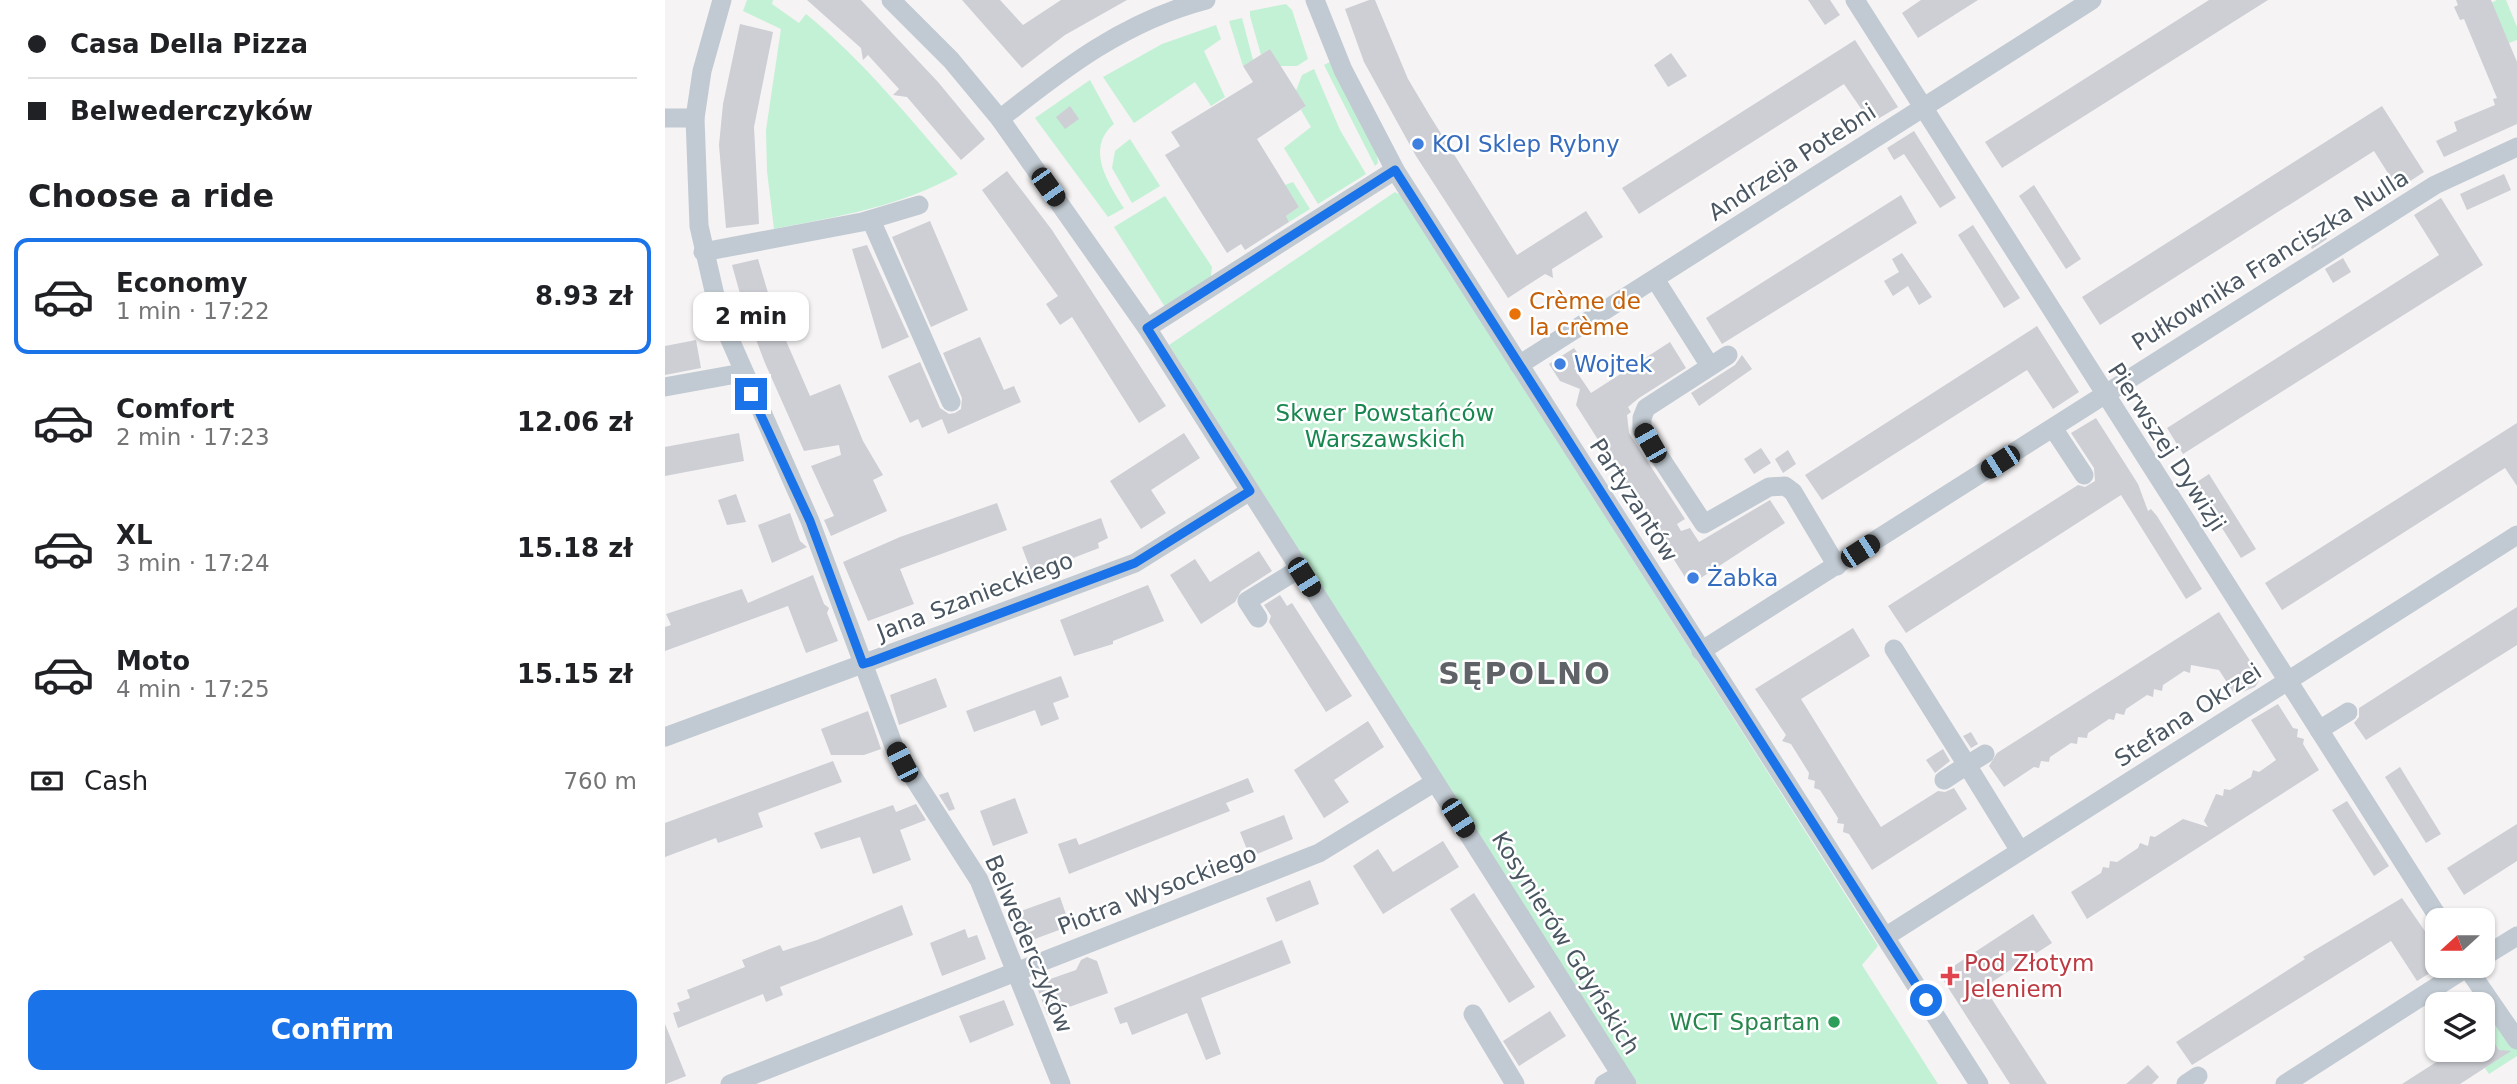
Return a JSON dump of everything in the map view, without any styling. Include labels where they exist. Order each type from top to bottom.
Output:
[{"type":"street","name":"Belwederczyków","points":[[722,0],[702,71],[695,118],[696,191],[703,252],[720,317],[742,373],[810,521],[895,748],[979,880],[1061,1084]]},
{"type":"street","name":"Kosynierów Gdyńskich","points":[[891,0],[951,60],[1000,119],[1147,328],[1435,782],[1617,1081]]},
{"type":"street","points":[[1000,119],[1075,60],[1111,37],[1206,0]]},
{"type":"street","name":"Partyzantów","points":[[1315,0],[1343,71],[1395,170],[1979,1084]]},
{"type":"street","name":"Pierwszej Dywizji","points":[[1855,0],[2431,908]]},
{"type":"street","name":"Andrzeja Potebni","points":[[1519,365],[2092,0]]},
{"type":"street","points":[[665,118],[695,118]]},
{"type":"street","name":"Pułkownika Franciszka Nulla","points":[[1701,651],[2435,185],[2517,147]]},
{"type":"street","points":[[1147,328],[1395,170]]},
{"type":"street","points":[[703,252],[871,220],[919,205]]},
{"type":"street","points":[[871,220],[951,402]]},
{"type":"street","points":[[1655,279],[1710,366]]},
{"type":"street","points":[[1728,355],[1646,408],[1642,418],[1643,430],[1704,524],[1769,487],[1785,486],[1793,492],[1837,566]]},
{"type":"street","points":[[665,387],[742,373]]},
{"type":"street","points":[[2053,428],[2084,475]]},
{"type":"street","name":"Jana Szanieckiego","points":[[665,737],[1135,563],[1250,491]]},
{"type":"street","name":"Stefana Okrzei","points":[[1885,937],[2517,534]]},
{"type":"street","points":[[1258,618],[1247,601],[1299,569]]},
{"type":"street","points":[[1894,649],[2020,851]]},
{"type":"street","points":[[2319,730],[2348,712]]},
{"type":"street","points":[[1944,780],[1985,754]]},
{"type":"street","name":"Piotra Wysockiego","points":[[730,1084],[1319,853],[1435,782]]},
{"type":"street","points":[[2495,949],[2517,936]]},
{"type":"street","points":[[2285,1084],[2449,978]]},
{"type":"street","points":[[2479,978],[2517,1040]]},
{"type":"street","points":[[1473,1014],[1515,1084]]},
{"type":"green space","points":[[747,0],[773,0],[772,4],[799,23],[806,14],[866,70],[958,174],[914,195],[891,202],[845,215],[774,229],[767,171],[766,130],[781,29],[743,11]]},
{"type":"green space","points":[[2506,0],[2517,27],[2517,40],[2509,43],[2491,3]]},
{"type":"green space","points":[[1286,4],[1292,10],[1308,59],[1297,66],[1280,66],[1270,49],[1261,55],[1250,16],[1250,11]]},
{"type":"green space","points":[[1242,18],[1253,60],[1243,66],[1229,21]]},
{"type":"green space","points":[[1216,25],[1221,39],[1204,51],[1225,97],[1211,106],[1195,82],[1134,123],[1103,77],[1162,44]]},
{"type":"green space","points":[[1330,62],[1376,151],[1378,163],[1375,166],[1324,65]]},
{"type":"green space","points":[[1314,69],[1340,130],[1366,174],[1318,204],[1284,148],[1311,127],[1301,110],[1306,106],[1296,91],[1302,75]]},
{"type":"green space","points":[[1090,80],[1114,124],[1105,133],[1100,155],[1106,177],[1124,208],[1108,217],[1035,118]]},
{"type":"green space","points":[[1130,139],[1160,186],[1132,203],[1112,168],[1115,151]]},
{"type":"green space","points":[[1293,182],[1310,209],[1289,222],[1286,216],[1299,207],[1285,185]]},
{"type":"green space","name":"Skwer Powstańców Warszawskich","points":[[1395,192],[1402,196],[1878,946],[1862,965],[1938,1084],[1637,1084],[1169,345]]},
{"type":"green space","points":[[1165,196],[1212,267],[1210,284],[1167,310],[1114,227]]},
{"type":"green space","points":[[2495,1016],[2517,1049],[2517,1056],[2489,1074],[2485,1068],[2503,1056],[2495,1043]]},
{"type":"building","points":[[807,0],[861,0],[938,82],[985,139],[961,160],[907,97],[893,95],[899,89],[868,55],[863,60],[861,48]]},
{"type":"building","points":[[962,0],[1000,0],[1023,25],[1061,0],[1127,0],[1065,35],[1022,68]]},
{"type":"building","points":[[1375,0],[1408,79],[1517,255],[1586,211],[1603,237],[1552,269],[1553,278],[1545,274],[1508,298],[1416,156],[1364,62],[1345,9]]},
{"type":"building","points":[[1808,0],[1830,0],[1840,15],[1825,25]]},
{"type":"building","points":[[1921,0],[1978,0],[1918,38],[1902,13]]},
{"type":"building","points":[[2209,0],[2268,0],[2002,168],[1985,142]]},
{"type":"building","points":[[2456,0],[2491,0],[2517,62],[2517,124],[2444,157],[2436,141],[2457,131],[2454,122],[2495,105],[2493,99],[2497,98],[2464,19],[2460,20],[2454,7],[2458,5]]},
{"type":"building","points":[[740,24],[773,32],[754,127],[759,224],[726,228],[719,145],[723,104]]},
{"type":"building","points":[[1855,40],[1898,107],[1871,123],[1844,84],[1639,214],[1622,188]]},
{"type":"building","points":[[1270,49],[1306,106],[1257,139],[1299,207],[1286,216],[1289,222],[1245,250],[1241,244],[1227,253],[1165,155],[1180,146],[1171,132],[1253,82],[1243,66]]},
{"type":"building","points":[[1671,53],[1687,76],[1668,87],[1654,65]]},
{"type":"building","points":[[1070,106],[1079,119],[1065,129],[1056,117]]},
{"type":"building","points":[[2382,106],[2424,172],[2398,189],[2374,151],[2100,325],[2082,297]]},
{"type":"building","points":[[1914,131],[1956,198],[1940,208],[1904,154],[1894,160],[1887,148]]},
{"type":"building","points":[[1007,171],[1052,230],[1166,406],[1139,423],[1072,317],[1060,325],[1046,304],[1058,296],[982,190]]},
{"type":"building","points":[[2504,174],[2511,190],[2467,210],[2460,194]]},
{"type":"building","points":[[2034,185],[2081,259],[2066,269],[2019,196]]},
{"type":"building","points":[[1901,195],[1917,223],[1722,344],[1706,318]]},
{"type":"building","points":[[2441,198],[2483,265],[2183,454],[2167,428],[2439,255],[2414,215]]},
{"type":"building","points":[[930,221],[968,310],[931,327],[892,237]]},
{"type":"building","points":[[1973,225],[2020,298],[2004,308],[1958,235]]},
{"type":"building","points":[[2322,231],[2327,239],[2312,249],[2307,240]]},
{"type":"building","points":[[867,245],[909,337],[882,349],[852,249]]},
{"type":"building","points":[[1902,253],[1932,297],[1919,305],[1908,286],[1893,296],[1884,281],[1899,272],[1892,259]]},
{"type":"building","points":[[2343,258],[2351,272],[2333,283],[2325,269]]},
{"type":"building","points":[[758,259],[774,313],[810,396],[840,384],[863,441],[883,475],[873,480],[887,511],[831,536],[824,520],[834,516],[811,466],[841,455],[839,445],[804,451],[765,363],[744,308],[732,265]]},
{"type":"building","points":[[2037,326],[2079,392],[2053,409],[2027,370],[1822,500],[1805,475]]},
{"type":"building","points":[[980,337],[1004,390],[1014,386],[1021,402],[948,434],[942,419],[922,428],[918,419],[910,423],[888,376],[920,362],[940,408],[949,414],[955,413],[961,409],[962,398],[943,353]]},
{"type":"building","points":[[696,340],[701,368],[665,375],[665,346]]},
{"type":"building","points":[[1670,342],[1686,368],[1639,398],[1628,407],[1631,412],[1627,415],[1629,433],[1685,519],[1677,524],[1681,531],[1690,528],[1699,542],[1770,500],[1785,523],[1690,585],[1576,405],[1580,389],[1560,381],[1549,364],[1574,348],[1583,361],[1574,368],[1591,393]]},
{"type":"building","points":[[1742,355],[1752,369],[1699,406],[1691,393],[1735,365]]},
{"type":"building","points":[[2096,418],[2138,484],[2148,511],[2151,509],[2157,516],[2202,589],[2186,599],[2121,495],[1906,633],[1888,606],[2078,485],[2085,487],[2095,481],[2094,468],[2071,433]]},
{"type":"building","points":[[2517,423],[2517,486],[2505,468],[2282,610],[2265,583]]},
{"type":"building","points":[[739,433],[744,461],[665,476],[665,447]]},
{"type":"building","points":[[1184,433],[1200,458],[1151,490],[1166,513],[1141,529],[1110,481]]},
{"type":"building","points":[[1761,448],[1771,463],[1754,474],[1744,459]]},
{"type":"building","points":[[1788,450],[1796,464],[1783,473],[1775,459]]},
{"type":"building","points":[[2209,474],[2256,549],[2241,558],[2194,484]]},
{"type":"building","points":[[736,494],[746,522],[727,525],[718,500]]},
{"type":"building","points":[[997,503],[1007,530],[900,569],[914,604],[868,621],[843,562],[900,537]]},
{"type":"building","points":[[790,513],[800,541],[807,547],[772,563],[758,525]]},
{"type":"building","points":[[1101,518],[1108,538],[1098,543],[1099,548],[1032,574],[1022,547]]},
{"type":"building","points":[[1259,551],[1272,571],[1241,591],[1235,602],[1201,624],[1170,575],[1195,559],[1210,582]]},
{"type":"building","points":[[813,575],[824,604],[829,608],[827,613],[838,641],[806,653],[788,606],[665,651],[665,627],[671,625],[666,614],[742,589],[748,603]]},
{"type":"building","points":[[1148,585],[1164,621],[1113,641],[1113,644],[1074,656],[1060,620]]},
{"type":"building","points":[[1280,595],[1287,606],[1292,603],[1352,696],[1326,712],[1269,622],[1271,616],[1264,605]]},
{"type":"building","points":[[2517,607],[2517,645],[2366,740],[2354,723],[2359,717],[2359,708]]},
{"type":"building","points":[[2219,612],[2261,678],[2255,687],[2235,695],[2219,670],[2191,665],[2190,673],[2184,671],[2163,685],[2162,691],[2154,689],[2153,697],[2147,695],[2126,709],[2124,715],[2116,713],[2114,720],[2109,719],[2088,733],[2087,738],[2078,737],[2077,744],[2071,743],[2050,757],[2049,762],[2041,761],[2039,768],[2034,767],[2004,787],[1989,766],[1997,753]]},
{"type":"building","points":[[1853,628],[1870,656],[1801,699],[1855,786],[1881,827],[1938,791],[1945,792],[1954,788],[1967,809],[1872,870],[1849,834],[1843,832],[1844,824],[1837,823],[1838,818],[1820,790],[1814,788],[1815,781],[1808,779],[1809,773],[1791,744],[1782,741],[1786,735],[1755,689]]},
{"type":"building","points":[[1061,676],[1069,697],[1053,703],[1059,719],[1041,726],[1035,710],[974,732],[966,711]]},
{"type":"building","points":[[936,678],[947,707],[899,725],[890,695]]},
{"type":"building","points":[[2278,704],[2293,728],[2298,729],[2297,737],[2304,739],[2303,744],[2319,770],[2087,919],[2071,892],[2101,873],[2103,867],[2109,868],[2110,861],[2117,862],[2138,848],[2140,843],[2148,846],[2150,836],[2155,837],[2183,819],[2208,827],[2204,821],[2216,794],[2223,796],[2224,789],[2230,790],[2251,777],[2253,770],[2259,772],[2276,760],[2251,720]]},
{"type":"building","points":[[868,711],[881,749],[864,755],[831,755],[821,729]]},
{"type":"building","points":[[1368,721],[1384,747],[1334,780],[1349,802],[1324,818],[1294,770]]},
{"type":"building","points":[[1971,732],[1978,744],[1971,748],[1963,736]]},
{"type":"building","points":[[1943,749],[1950,761],[1935,773],[1926,760]]},
{"type":"building","points":[[833,761],[842,782],[758,813],[763,827],[718,843],[716,838],[665,857],[665,823]]},
{"type":"building","points":[[2400,767],[2441,834],[2426,843],[2385,777]]},
{"type":"building","points":[[1248,778],[1254,792],[1226,803],[1230,811],[1069,874],[1058,844],[1076,838],[1079,845]]},
{"type":"building","points":[[948,792],[955,809],[949,811],[939,795]]},
{"type":"building","points":[[1015,798],[1028,833],[993,846],[980,811]]},
{"type":"building","points":[[2347,801],[2389,866],[2374,876],[2332,810]]},
{"type":"building","points":[[916,804],[926,820],[900,830],[911,860],[873,874],[860,837],[821,849],[814,833],[893,805],[896,812]]},
{"type":"building","points":[[1284,815],[1293,839],[1250,857],[1240,832]]},
{"type":"building","points":[[2517,824],[2517,861],[2464,895],[2447,868]]},
{"type":"building","points":[[1443,841],[1459,867],[1383,914],[1353,866],[1378,849],[1393,872]]},
{"type":"building","points":[[1310,880],[1319,904],[1276,922],[1266,898]]},
{"type":"building","points":[[1474,893],[1535,987],[1509,1003],[1450,909]]},
{"type":"building","points":[[1060,897],[1070,926],[1021,944],[1010,915]]},
{"type":"building","points":[[2402,898],[2425,931],[2425,976],[2417,981],[2391,941],[2192,1065],[2176,1042],[2305,959],[2303,957]]},
{"type":"building","points":[[902,905],[913,935],[780,987],[783,995],[766,1002],[763,994],[678,1028],[673,1013],[680,1011],[677,1003],[690,998],[687,990],[745,967],[742,960],[780,945],[783,951],[817,940]]},
{"type":"building","points":[[2033,914],[2052,943],[1984,987],[2047,1084],[2010,1084],[1940,975]]},
{"type":"building","points":[[965,929],[968,938],[977,935],[986,959],[942,976],[930,943]]},
{"type":"building","points":[[1282,940],[1291,963],[1201,998],[1221,1054],[1206,1060],[1187,1013],[1132,1035],[1127,1022],[1120,1024],[1114,1008]]},
{"type":"building","points":[[1087,957],[1097,961],[1108,993],[1047,1015],[1036,984],[1076,970],[1081,960]]},
{"type":"building","points":[[1004,1000],[1014,1025],[970,1043],[959,1016]]},
{"type":"building","points":[[1550,1011],[1566,1036],[1519,1066],[1503,1041]]},
{"type":"building","points":[[665,1024],[686,1076],[666,1084],[665,1084]]},
{"type":"building","points":[[2495,1044],[2499,1050],[2511,1051],[2495,1061]]},
{"type":"building","points":[[2436,1062],[2494,1062],[2460,1084],[2402,1084]]},
{"type":"building","points":[[2148,1065],[2159,1077],[2152,1084],[2126,1084]]},
{"type":"place","name":"KOI Sklep Rybny","points":[[1418,144]]},
{"type":"place","name":"Crème de la crème","points":[[1515,314]]},
{"type":"place","name":"Wojtek","points":[[1560,364]]},
{"type":"place","name":"Żabka","points":[[1693,578]]},
{"type":"place","name":"Pod Złotym Jeleniem","points":[[1950,976]]},
{"type":"place","name":"WCT Spartan","points":[[1834,1022]]},
{"type":"district","name":"SĘPOLNO","points":[[1525,673]]},
{"type":"route","points":[[751,394],[810,521],[863,664],[870,662],[1135,563],[1250,491],[1147,328],[1395,170],[1926,1000]]}]
